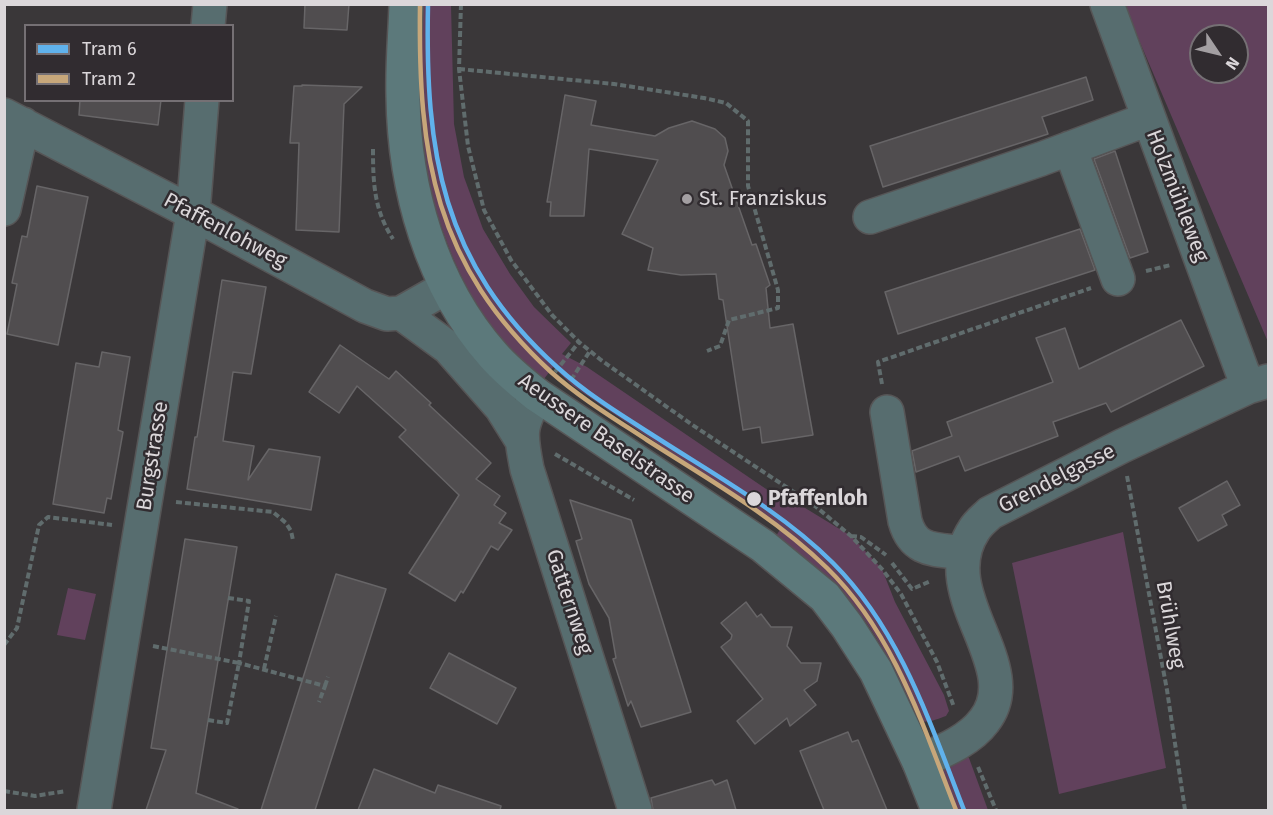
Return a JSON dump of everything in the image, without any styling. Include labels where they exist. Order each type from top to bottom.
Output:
[{"type":"main road","name":"Aeussere Baselstrasse","points":[[406,4],[403,97],[408,160],[415,204],[447,287],[469,323],[493,355],[537,395],[762,546],[825,597],[876,671],[919,762],[938,810]]},
{"type":"street","points":[[208,24],[210,4]]},
{"type":"street","name":"Holzmühleweg","points":[[1107,4],[1199,257],[1258,384]]},
{"type":"street","name":"Burgstrasse","points":[[85,800],[123,640],[193,213],[202,102]]},
{"type":"street","points":[[870,217],[1148,119]]},
{"type":"street","points":[[4,208],[14,120]]},
{"type":"street","name":"Pfaffenlohweg","points":[[14,120],[365,306],[387,314],[401,314]]},
{"type":"street","points":[[1070,148],[1118,279]]},
{"type":"street","points":[[401,314],[447,287]]},
{"type":"street","name":"Gatternweg","points":[[401,314],[449,348],[501,407],[524,454],[635,810]]},
{"type":"street","name":"Grendelgasse","points":[[919,762],[966,737],[985,720],[995,696],[996,679],[993,663],[962,576],[964,553],[974,529],[990,513],[1122,446],[1258,384]]},
{"type":"street","points":[[524,454],[524,418],[537,395]]},
{"type":"street","points":[[888,412],[909,535],[917,543],[929,549],[964,553]]},
{"type":"path","points":[[462,4],[459,69],[468,146],[484,210],[511,260],[552,315],[601,360],[691,424],[815,506],[851,536],[882,569],[901,594],[937,662],[996,810]]},
{"type":"path","points":[[459,69],[614,84],[704,99],[726,103],[748,121],[747,186],[778,290],[778,308],[729,320],[720,346],[707,351]]},
{"type":"path","points":[[881,380],[878,362],[1118,279],[1199,257]]},
{"type":"path","name":"Brühlweg","points":[[1122,446],[1167,690],[1185,810]]},
{"type":"path","points":[[524,454],[554,454],[643,505]]},
{"type":"path","points":[[4,645],[17,628],[39,525],[48,517],[143,513],[273,512],[286,523],[293,540]]},
{"type":"path","points":[[208,720],[227,723],[239,663],[249,601],[228,598]]},
{"type":"path","points":[[264,669],[276,616]]},
{"type":"path","points":[[123,640],[239,663],[325,686]]},
{"type":"path","points":[[319,702],[327,677]]},
{"type":"path","points":[[4,791],[85,800]]},
{"type":"shaded area","points":[[420,5],[451,5],[454,124],[464,177],[483,229],[510,274],[534,307],[571,343],[562,354],[587,367],[794,508],[797,503],[851,536],[882,569],[895,602],[944,695],[949,711],[946,716],[926,722],[916,718],[884,650],[869,626],[834,584],[776,536],[781,528],[573,386],[553,367],[544,379],[508,346],[489,324],[473,299],[448,246],[430,188],[417,100]]},
{"type":"shaded area","points":[[1124,5],[1268,5],[1268,342]]},
{"type":"shaded area","points":[[1123,532],[1166,768],[1059,794],[1012,563]]},
{"type":"shaded area","points":[[68,588],[96,594],[85,640],[57,635]]},
{"type":"shaded area","points":[[966,756],[969,758],[988,810],[952,810],[938,772],[940,766]]},
{"type":"building","points":[[305,4],[349,4],[347,30],[304,28]]},
{"type":"building","points":[[1086,77],[1093,100],[1042,117],[1048,134],[883,187],[870,146]]},
{"type":"building","points":[[294,86],[362,87],[344,104],[339,232],[296,230],[299,143],[290,143]]},
{"type":"building","points":[[565,95],[596,101],[591,125],[655,136],[669,128],[692,121],[715,129],[725,138],[728,151],[724,165],[752,245],[756,244],[770,285],[766,288],[770,328],[793,324],[813,435],[762,443],[760,427],[743,430],[723,300],[719,299],[716,274],[681,275],[648,270],[653,248],[622,234],[658,160],[589,149],[584,216],[550,216],[551,202],[547,202]]},
{"type":"building","points":[[80,102],[161,102],[158,125],[79,115]]},
{"type":"building","points":[[1115,151],[1148,252],[1130,258],[1094,159]]},
{"type":"building","points":[[37,186],[88,197],[58,345],[7,334],[17,284],[12,283],[22,236],[27,237]]},
{"type":"building","points":[[1080,229],[1095,270],[898,334],[885,292]]},
{"type":"building","points":[[222,280],[266,287],[251,374],[233,372],[223,441],[254,446],[248,480],[269,449],[320,457],[311,510],[187,489]]},
{"type":"building","points":[[1181,320],[1204,366],[1111,412],[1106,403],[1053,422],[1058,436],[965,471],[959,456],[916,472],[912,451],[952,436],[947,422],[1053,382],[1036,338],[1065,328],[1079,369]]},
{"type":"building","points":[[340,345],[389,379],[396,371],[491,463],[476,479],[500,496],[494,505],[506,513],[499,523],[512,530],[498,550],[491,546],[463,593],[461,591],[455,601],[409,573],[459,495],[399,437],[406,430],[357,386],[339,413],[309,392]]},
{"type":"building","points":[[102,352],[130,357],[118,430],[123,432],[111,499],[107,498],[104,513],[53,504],[76,363],[99,367]]},
{"type":"building","points":[[1227,481],[1240,505],[1222,515],[1227,525],[1198,541],[1179,508]]},
{"type":"building","points":[[570,500],[631,520],[691,712],[641,727],[631,701],[628,706],[613,659],[616,658],[609,618],[589,584],[576,541],[582,539]]},
{"type":"building","points":[[185,539],[237,547],[196,793],[237,810],[146,810],[166,750],[151,748]]},
{"type":"building","points":[[336,574],[386,589],[315,810],[261,810]]},
{"type":"building","points":[[746,602],[757,617],[761,614],[771,627],[792,627],[787,646],[801,663],[821,663],[817,681],[804,690],[816,705],[790,726],[787,718],[755,744],[737,721],[763,699],[721,647],[731,639],[732,635],[721,623]]},
{"type":"building","points":[[449,653],[516,688],[497,724],[430,688]]},
{"type":"building","points":[[848,732],[852,742],[858,740],[887,810],[824,810],[800,751]]},
{"type":"building","points":[[374,769],[435,793],[438,785],[501,806],[500,810],[358,810]]},
{"type":"building","points":[[712,780],[715,785],[727,780],[736,810],[653,810],[651,798]]},
{"type":"tram line","name":"2","points":[[420,4],[423,111],[430,159],[441,205],[458,248],[481,290],[512,331],[562,382],[610,416],[763,515],[807,549],[827,568],[871,621],[889,651],[918,714],[956,810]]},
{"type":"tram line","name":"6","points":[[428,4],[428,58],[437,157],[448,202],[464,245],[487,287],[518,327],[569,378],[608,406],[773,513],[794,528],[833,563],[856,589],[895,648],[925,711],[964,810]]},
{"type":"place","name":"St. Franziskus","points":[[687,199]]},
{"type":"place","name":"Pfaffenloh","points":[[754,499]]}]
